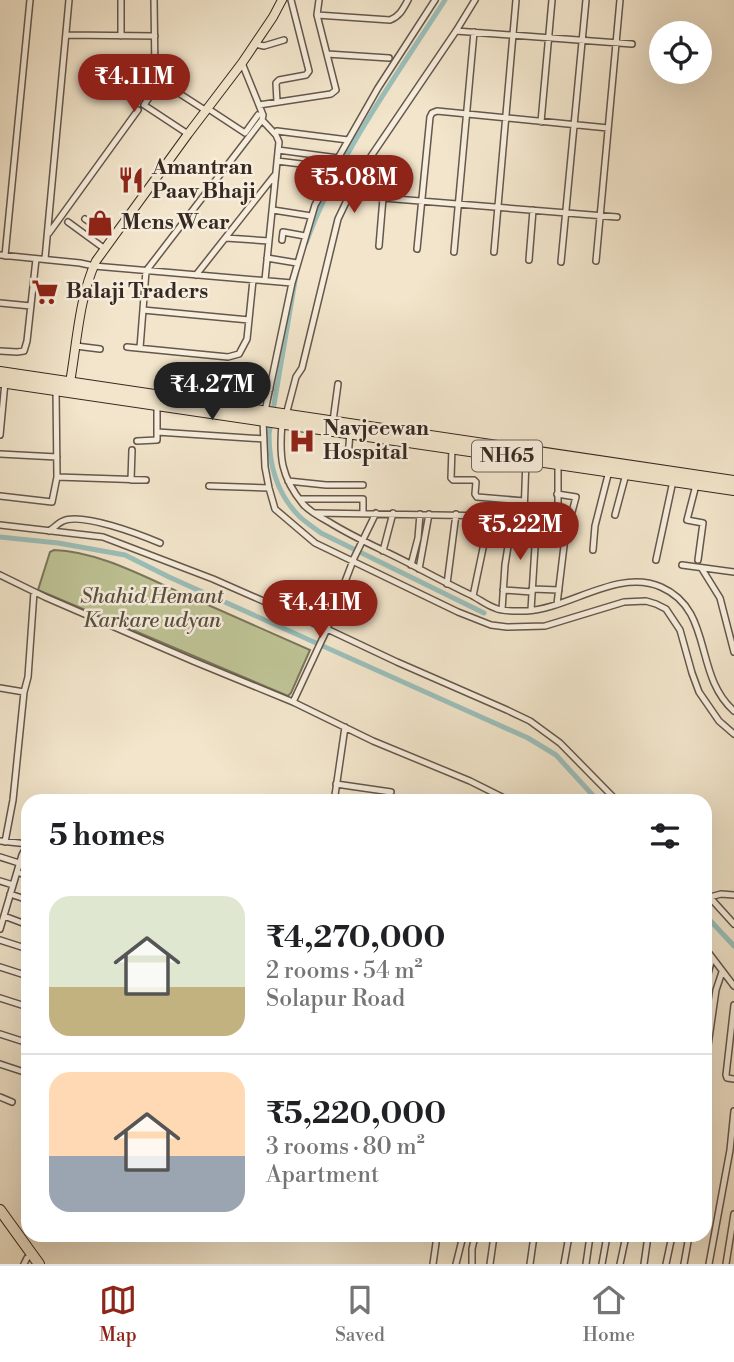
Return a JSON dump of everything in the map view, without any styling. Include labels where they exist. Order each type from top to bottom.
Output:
[{"type":"highway","name":"NH65","points":[[2,379],[265,416]]},
{"type":"highway","name":"NH65","points":[[2,379],[56,389],[69,387],[157,404],[332,421],[734,481]]},
{"type":"highway","name":"NH65","points":[[283,418],[350,433],[734,490]]},
{"type":"highway","points":[[0,1210],[3,1221],[27,1262]]},
{"type":"highway","points":[[3,1221],[39,1264]]},
{"type":"main road","points":[[69,387],[85,290],[94,266],[242,63],[282,0]]},
{"type":"street","points":[[30,0],[3,256],[292,283]]},
{"type":"street","points":[[45,259],[69,0]]},
{"type":"street","points":[[121,0],[121,36]]},
{"type":"street","points":[[154,0],[155,72],[160,81],[245,133],[260,117]]},
{"type":"street","points":[[277,102],[275,87],[279,80],[306,75],[309,71],[291,0]]},
{"type":"street","points":[[259,105],[335,93],[337,87],[317,15],[318,0]]},
{"type":"street","points":[[317,15],[390,20],[400,13],[408,0]]},
{"type":"street","points":[[435,0],[378,88],[338,158],[315,205],[304,236],[265,416],[265,467],[272,500],[279,513],[314,543],[354,559],[477,620],[507,627],[545,626],[624,602],[646,601],[667,609],[680,630],[699,692],[719,721],[734,734]]},
{"type":"street","points":[[475,0],[361,171],[338,219],[302,368],[296,377],[283,418],[280,459],[288,481],[299,499],[313,513],[362,544],[383,551],[494,608],[531,610],[611,586],[636,582],[663,588],[691,614],[699,632],[711,677],[722,698],[734,711]]},
{"type":"street","points":[[494,252],[516,0]]},
{"type":"street","points":[[541,122],[552,0]]},
{"type":"street","points":[[561,262],[586,0]]},
{"type":"street","points":[[596,261],[620,0]]},
{"type":"street","points":[[456,31],[632,44]]},
{"type":"street","points":[[454,252],[474,32]]},
{"type":"street","points":[[67,35],[155,36]]},
{"type":"street","points":[[255,44],[264,46],[284,40]]},
{"type":"street","points":[[327,54],[389,58]]},
{"type":"street","points":[[140,348],[146,271],[263,115],[242,63]]},
{"type":"street","points":[[158,84],[144,105],[188,134]]},
{"type":"street","points":[[47,235],[138,110]]},
{"type":"street","points":[[417,249],[432,113],[437,111],[608,128]]},
{"type":"street","points":[[260,117],[278,138],[265,280]]},
{"type":"street","points":[[277,131],[348,140]]},
{"type":"street","points":[[278,150],[338,158]]},
{"type":"street","points":[[277,161],[334,168]]},
{"type":"street","points":[[196,275],[276,174]]},
{"type":"street","points":[[351,192],[383,198],[618,217]]},
{"type":"street","points":[[379,246],[383,198]]},
{"type":"street","points":[[272,210],[311,216]]},
{"type":"street","points":[[529,260],[533,210]]},
{"type":"street","points":[[85,219],[113,238]]},
{"type":"street","points":[[68,222],[105,249]]},
{"type":"street","points":[[282,240],[283,232],[304,236]]},
{"type":"street","points":[[226,237],[269,241]]},
{"type":"street","points":[[267,258],[297,263]]},
{"type":"street","points":[[0,351],[24,351],[36,259]]},
{"type":"street","points":[[127,347],[228,357],[239,354],[247,339],[253,280]]},
{"type":"street","points":[[0,303],[31,306]]},
{"type":"street","points":[[143,310],[249,320]]},
{"type":"street","points":[[76,346],[100,349]]},
{"type":"street","points":[[0,435],[2,379]]},
{"type":"street","points":[[200,383],[270,389]]},
{"type":"street","points":[[332,421],[338,384]]},
{"type":"street","points":[[0,496],[52,502],[57,477],[56,389]]},
{"type":"street","points":[[138,441],[156,441],[157,404]]},
{"type":"street","points":[[157,432],[264,439]]},
{"type":"street","points":[[348,457],[350,433]]},
{"type":"street","points":[[452,448],[453,480],[476,482],[477,497],[524,501]]},
{"type":"street","points":[[131,480],[132,450]]},
{"type":"street","points":[[0,454],[57,457]]},
{"type":"street","points":[[524,515],[526,459]]},
{"type":"street","points":[[557,494],[576,497],[572,512],[559,511],[557,494],[558,464]]},
{"type":"street","points":[[593,550],[595,526],[609,471]]},
{"type":"street","points":[[615,515],[626,474]]},
{"type":"street","points":[[57,477],[146,480]]},
{"type":"street","points":[[288,481],[363,485]]},
{"type":"street","points":[[656,560],[673,481]]},
{"type":"street","points":[[696,485],[687,520],[703,523],[698,560]]},
{"type":"street","points":[[209,486],[269,488]]},
{"type":"street","points":[[299,499],[363,499],[363,513]]},
{"type":"street","points":[[313,513],[559,516],[567,521],[557,604]]},
{"type":"street","points":[[293,702],[327,631],[354,559],[376,513]]},
{"type":"street","points":[[383,551],[393,513]]},
{"type":"street","points":[[411,565],[418,538],[420,514]]},
{"type":"street","points":[[419,569],[429,514]]},
{"type":"street","points":[[447,584],[456,514]]},
{"type":"street","points":[[473,596],[490,514]]},
{"type":"street","points":[[502,610],[505,565],[513,515]]},
{"type":"street","points":[[531,610],[537,515]]},
{"type":"street","points":[[49,531],[63,520],[93,521],[115,526],[160,543]]},
{"type":"street","points":[[0,524],[103,537],[213,579],[530,721],[560,743],[610,794]]},
{"type":"street","points":[[536,531],[554,533],[554,536],[565,538]]},
{"type":"street","points":[[682,565],[734,572]]},
{"type":"street","points":[[702,569],[720,598],[734,652]]},
{"type":"street","points":[[0,575],[496,794]]},
{"type":"street","points":[[503,590],[559,590]]},
{"type":"street","points":[[21,843],[3,842],[13,800],[24,692],[28,677],[34,592]]},
{"type":"street","points":[[0,688],[24,692]]},
{"type":"street","points":[[335,794],[345,727]]},
{"type":"street","points":[[336,785],[391,792]]},
{"type":"street","points":[[0,857],[19,863]]},
{"type":"street","points":[[0,929],[4,916],[3,906],[10,894],[21,860]]},
{"type":"street","points":[[17,872],[21,873]]},
{"type":"street","points":[[0,881],[13,885]]},
{"type":"street","points":[[10,894],[21,898]]},
{"type":"street","points":[[712,895],[734,895]]},
{"type":"street","points":[[712,899],[734,923]]},
{"type":"street","points":[[4,916],[21,922]]},
{"type":"street","points":[[0,940],[21,947]]},
{"type":"street","points":[[712,958],[734,986]]},
{"type":"street","points":[[0,967],[21,974]]},
{"type":"street","points":[[712,1015],[722,971]]},
{"type":"street","points":[[0,998],[21,1005]]},
{"type":"street","points":[[734,1005],[726,1075],[727,1078],[734,1079]]},
{"type":"street","points":[[0,1034],[21,1041]]},
{"type":"street","points":[[0,1064],[21,1071]]},
{"type":"street","points":[[0,1097],[12,1102]]},
{"type":"street","points":[[709,1264],[730,1150],[734,1111]]},
{"type":"street","points":[[726,1264],[734,1213]]},
{"type":"street","points":[[433,1264],[436,1242]]},
{"type":"street","points":[[456,1264],[462,1242]]},
{"type":"street","points":[[471,1264],[474,1242]]},
{"type":"street","points":[[490,1264],[493,1242]]},
{"type":"street","points":[[530,1264],[533,1242]]},
{"type":"street","points":[[564,1264],[568,1242]]},
{"type":"street","points":[[586,1264],[589,1242]]},
{"type":"street","points":[[602,1264],[606,1242]]},
{"type":"street","points":[[620,1264],[625,1242]]},
{"type":"street","points":[[644,1264],[647,1242]]},
{"type":"street","points":[[666,1264],[671,1242]]},
{"type":"street","points":[[684,1264],[688,1242]]},
{"type":"green space","name":"Shahid Hemant Karkare udyan","points":[[70,551],[119,566],[310,650],[291,693],[288,696],[38,590],[50,552]]},
{"type":"waterway","points":[[306,243],[319,210],[351,148],[445,0]]},
{"type":"waterway","points":[[296,275],[269,434],[273,467],[285,498],[299,516],[321,533],[484,613]]},
{"type":"waterway","points":[[0,537],[58,543],[125,555],[528,738],[556,755],[592,794]]},
{"type":"waterway","points":[[712,922],[734,946]]},
{"type":"place","name":"Amantran Paav Bhaji","points":[[131,180]]},
{"type":"place","name":"Mens Wear","points":[[100,223]]},
{"type":"place","name":"Balaji Traders","points":[[45,292]]},
{"type":"place","name":"Navjeewan Hospital","points":[[302,441]]}]
